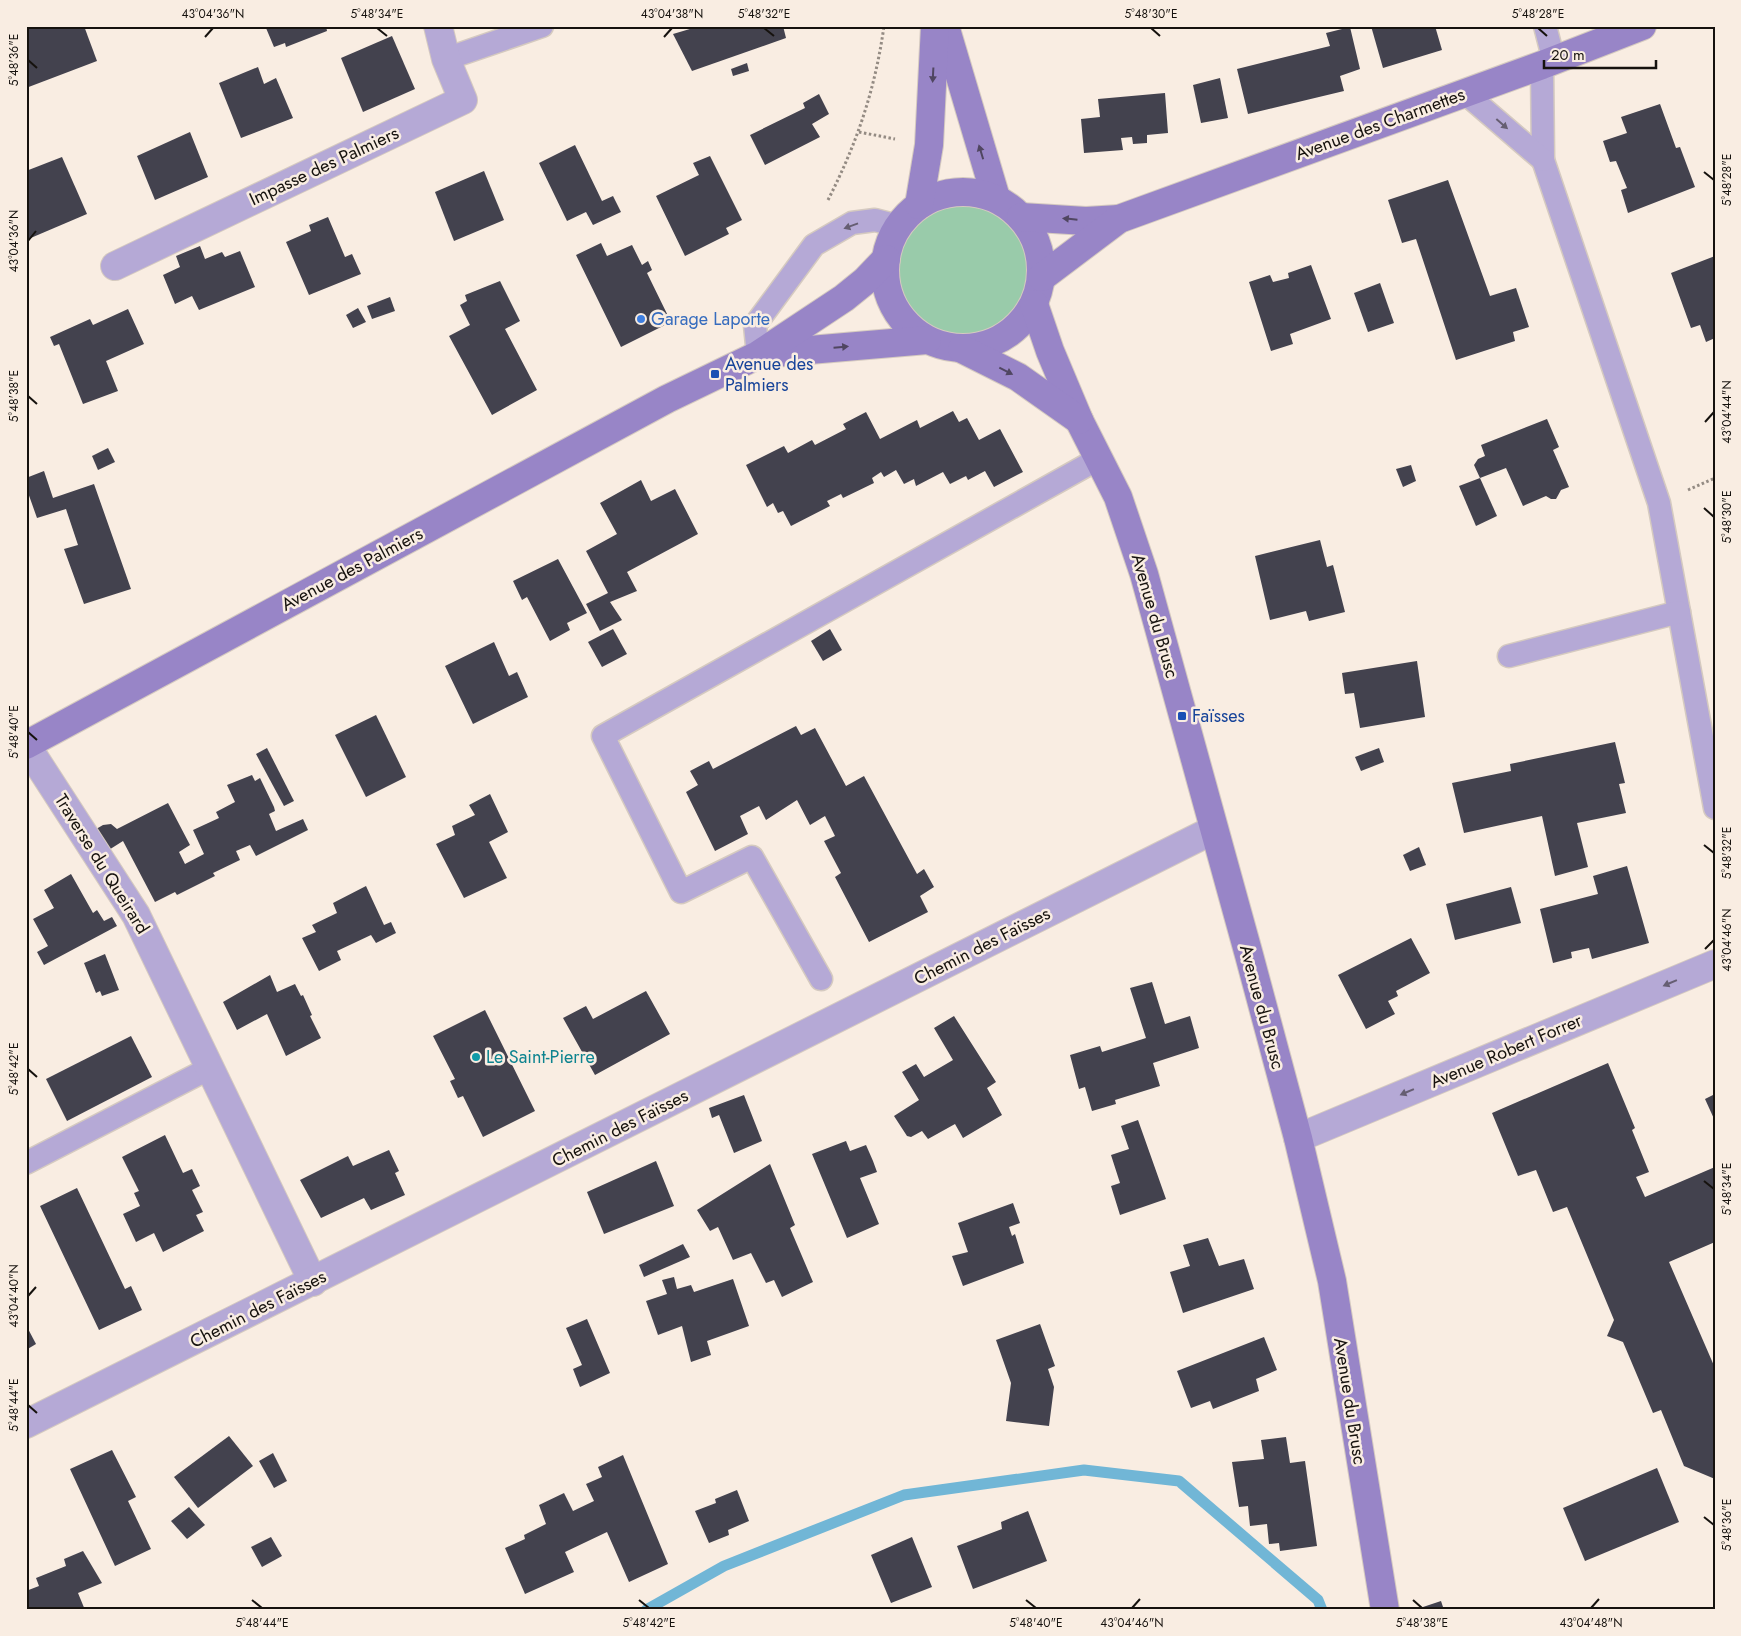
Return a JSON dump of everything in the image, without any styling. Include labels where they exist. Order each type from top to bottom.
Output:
[{"type":"street","name":"Impasse des Palmiers","points":[[114,266],[464,100],[446,60],[438,26]]},
{"type":"street","points":[[919,205],[929,146],[935,26]]},
{"type":"street","points":[[945,26],[996,198]]},
{"type":"street","name":"Avenue des Charmettes","points":[[1021,217],[1086,221],[1119,219],[1548,63],[1642,26]]},
{"type":"street","points":[[970,191],[996,198],[1021,217],[1034,235],[1041,255],[1042,277],[1034,304],[1022,322],[1005,337],[984,346],[962,349],[944,346],[927,340],[907,325],[894,306],[886,283],[886,259],[890,242],[898,226],[919,205],[944,194],[970,191]]},
{"type":"street","name":"Avenue des Charmettes","points":[[1042,277],[1119,219]]},
{"type":"street","name":"Avenue des Palmiers","points":[[26,745],[667,399],[758,354],[844,298],[886,259]]},
{"type":"street","name":"Avenue du Brusc","points":[[1034,304],[1050,352],[1079,420],[1118,497],[1144,574],[1298,1138],[1332,1281],[1386,1610]]},
{"type":"street","name":"Avenue des Palmiers","points":[[758,354],[927,340]]},
{"type":"street","name":"Avenue du Brusc","points":[[962,349],[1018,377],[1079,420]]},
{"type":"street","name":"Traverse du Queirard","points":[[26,745],[136,915],[313,1282]]},
{"type":"street","name":"Chemin des Faïsses","points":[[26,1424],[1213,830]]},
{"type":"street","name":"Avenue Robert Forrer","points":[[1298,1138],[1715,964]]},
{"type":"lane","points":[[446,60],[542,26]]},
{"type":"lane","points":[[1545,26],[1548,63],[1543,160],[1658,503],[1715,808]]},
{"type":"lane","points":[[1466,92],[1543,160]]},
{"type":"lane","points":[[758,354],[755,326],[814,245],[852,223],[875,220],[898,226]]},
{"type":"lane","points":[[822,979],[752,857],[681,892],[603,736],[1098,459]]},
{"type":"lane","points":[[1509,656],[1679,612]]},
{"type":"lane","points":[[26,1163],[210,1068]]},
{"type":"path","points":[[814,245],[814,228],[839,179],[859,132],[878,71],[884,26]]},
{"type":"green space","points":[[955,192],[971,192],[986,195],[1000,201],[1023,220],[1032,233],[1038,247],[1041,270],[1040,285],[1032,307],[1013,330],[1000,339],[986,345],[971,348],[955,348],[940,345],[926,339],[903,320],[894,307],[888,293],[885,278],[885,262],[888,247],[894,233],[913,210],[926,201],[940,195]]},
{"type":"building","points":[[26,26],[84,26],[97,61],[26,88]]},
{"type":"building","points":[[269,26],[326,26],[327,31],[286,47],[285,43],[274,47],[266,28]]},
{"type":"building","points":[[700,26],[783,26],[786,38],[692,71],[673,34]]},
{"type":"building","points":[[1371,26],[1435,26],[1442,50],[1383,68]]},
{"type":"building","points":[[1350,27],[1360,69],[1340,76],[1344,91],[1248,114],[1237,69],[1330,46],[1326,33]]},
{"type":"building","points":[[392,36],[415,89],[363,112],[341,58]]},
{"type":"building","points":[[747,63],[749,71],[733,76],[731,69]]},
{"type":"building","points":[[258,67],[264,84],[276,78],[293,118],[241,138],[219,83]]},
{"type":"building","points":[[1220,78],[1228,118],[1201,123],[1193,85]]},
{"type":"building","points":[[1165,93],[1168,133],[1147,135],[1147,143],[1133,144],[1132,137],[1121,138],[1123,150],[1084,153],[1081,119],[1100,117],[1098,99]]},
{"type":"building","points":[[819,94],[829,114],[812,124],[820,137],[765,165],[750,135],[805,108],[803,103]]},
{"type":"building","points":[[1660,104],[1676,148],[1680,147],[1695,187],[1628,213],[1621,190],[1627,188],[1616,161],[1610,162],[1603,141],[1627,133],[1621,117]]},
{"type":"building","points":[[190,132],[208,177],[155,200],[137,156]]},
{"type":"building","points":[[575,145],[602,201],[613,196],[621,212],[593,225],[586,212],[567,221],[539,163]]},
{"type":"building","points":[[710,156],[742,220],[726,228],[729,234],[685,256],[656,196],[699,175],[693,163]]},
{"type":"building","points":[[62,157],[87,214],[26,240],[26,171]]},
{"type":"building","points":[[484,171],[504,220],[454,241],[435,192]]},
{"type":"building","points":[[1448,180],[1490,296],[1516,288],[1529,327],[1513,332],[1515,341],[1456,360],[1416,239],[1402,243],[1388,200]]},
{"type":"building","points":[[328,217],[345,257],[352,254],[361,274],[309,295],[286,242],[311,231],[309,225]]},
{"type":"building","points":[[601,243],[607,256],[632,245],[642,265],[648,261],[652,270],[647,273],[671,322],[621,347],[576,255]]},
{"type":"building","points":[[200,246],[205,259],[222,252],[225,257],[240,251],[255,287],[199,310],[192,296],[175,304],[163,275],[180,267],[176,256]]},
{"type":"building","points":[[1715,256],[1715,338],[1706,342],[1700,325],[1691,328],[1671,273]]},
{"type":"building","points":[[1311,265],[1331,319],[1290,334],[1293,344],[1271,351],[1249,282],[1270,275],[1273,282],[1289,278],[1288,273]]},
{"type":"building","points":[[500,281],[520,321],[505,329],[537,390],[492,415],[449,336],[470,325],[460,305],[467,301],[465,295]]},
{"type":"building","points":[[1380,283],[1394,323],[1368,332],[1354,293]]},
{"type":"building","points":[[390,297],[395,311],[372,319],[367,306]]},
{"type":"building","points":[[358,308],[366,322],[353,328],[346,315]]},
{"type":"building","points":[[128,309],[144,344],[106,361],[118,391],[83,404],[59,344],[54,346],[50,337],[90,319],[93,325]]},
{"type":"building","points":[[953,411],[959,422],[967,418],[979,440],[1000,429],[1023,472],[994,487],[985,471],[968,480],[966,476],[950,484],[943,472],[916,486],[914,479],[904,484],[896,470],[884,477],[881,472],[872,478],[874,483],[843,498],[841,494],[827,501],[830,506],[791,526],[783,511],[778,513],[773,503],[767,507],[746,465],[784,446],[788,453],[812,440],[815,445],[846,429],[843,424],[866,412],[880,439],[917,420],[920,428]]},
{"type":"building","points":[[1547,419],[1559,447],[1553,450],[1569,487],[1561,490],[1556,499],[1546,496],[1523,506],[1506,468],[1480,478],[1474,465],[1478,459],[1485,456],[1481,445]]},
{"type":"building","points":[[108,448],[115,462],[98,470],[92,456]]},
{"type":"building","points":[[1411,465],[1416,481],[1403,487],[1396,469]]},
{"type":"building","points":[[44,471],[53,498],[94,484],[131,589],[84,604],[64,549],[78,545],[66,509],[37,518],[26,487],[26,478]]},
{"type":"building","points":[[1480,478],[1497,516],[1476,526],[1459,486]]},
{"type":"building","points":[[641,480],[651,501],[675,489],[698,534],[627,572],[637,591],[610,602],[622,620],[600,631],[586,604],[608,593],[586,551],[617,534],[600,503]]},
{"type":"building","points":[[1320,540],[1327,567],[1333,565],[1345,612],[1309,621],[1306,611],[1270,620],[1255,556]]},
{"type":"building","points":[[558,559],[587,613],[567,623],[570,630],[550,641],[527,597],[522,600],[513,581]]},
{"type":"building","points":[[613,629],[627,654],[602,667],[588,642]]},
{"type":"building","points":[[830,629],[842,650],[823,661],[811,641]]},
{"type":"building","points":[[494,642],[509,676],[517,672],[528,697],[473,724],[445,666]]},
{"type":"building","points":[[1417,661],[1425,717],[1360,728],[1354,693],[1345,694],[1342,673]]},
{"type":"building","points":[[376,715],[406,777],[366,797],[335,735]]},
{"type":"building","points":[[796,726],[801,735],[815,728],[846,786],[864,776],[917,874],[924,869],[934,887],[920,896],[928,912],[869,942],[835,877],[841,873],[824,841],[835,836],[825,816],[810,825],[797,800],[766,820],[759,806],[740,816],[748,834],[715,851],[686,792],[698,785],[690,771],[709,761],[713,769]]},
{"type":"building","points":[[1615,742],[1625,783],[1619,784],[1626,813],[1577,823],[1588,867],[1555,876],[1542,816],[1464,833],[1452,783],[1511,771],[1510,764]]},
{"type":"building","points":[[267,748],[294,801],[284,806],[256,754]]},
{"type":"building","points":[[1379,748],[1384,762],[1361,771],[1355,757]]},
{"type":"building","points":[[252,775],[255,781],[260,778],[274,807],[275,811],[269,814],[276,831],[303,819],[308,830],[256,856],[250,845],[236,851],[240,860],[213,873],[215,876],[177,895],[175,892],[155,902],[123,841],[104,853],[91,832],[103,825],[111,824],[117,829],[168,803],[190,845],[179,852],[185,864],[204,854],[193,830],[219,818],[216,812],[235,802],[227,785]]},
{"type":"building","points":[[490,794],[508,832],[489,842],[507,878],[464,898],[436,844],[455,835],[452,826],[475,815],[469,805]]},
{"type":"building","points":[[1419,847],[1426,865],[1410,871],[1403,855]]},
{"type":"building","points":[[1627,866],[1649,943],[1592,959],[1589,948],[1571,952],[1572,958],[1553,963],[1540,909],[1598,894],[1593,876]]},
{"type":"building","points":[[71,874],[93,913],[97,910],[104,921],[112,917],[117,926],[44,965],[37,952],[48,946],[33,919],[54,908],[44,890]]},
{"type":"building","points":[[366,886],[384,925],[391,922],[396,933],[376,943],[371,935],[337,951],[341,960],[319,971],[302,938],[316,932],[312,925],[337,913],[333,903]]},
{"type":"building","points":[[1511,887],[1521,923],[1455,940],[1446,904]]},
{"type":"building","points":[[1411,938],[1430,973],[1396,991],[1398,996],[1388,1001],[1395,1014],[1366,1029],[1338,975]]},
{"type":"building","points":[[105,954],[119,990],[102,996],[100,991],[96,993],[84,963]]},
{"type":"building","points":[[270,975],[277,992],[295,984],[301,996],[303,995],[312,1015],[310,1016],[321,1038],[286,1056],[267,1014],[237,1030],[223,1002]]},
{"type":"building","points":[[1152,982],[1165,1024],[1190,1016],[1199,1048],[1153,1063],[1160,1086],[1115,1100],[1116,1104],[1092,1111],[1085,1087],[1079,1089],[1070,1055],[1100,1046],[1102,1052],[1146,1038],[1130,988]]},
{"type":"building","points":[[646,991],[670,1034],[595,1075],[563,1018],[586,1006],[593,1019]]},
{"type":"building","name":"Le Saint-Pierre","points":[[485,1010],[535,1111],[483,1137],[463,1096],[458,1098],[450,1081],[455,1079],[433,1036]]},
{"type":"building","points":[[954,1016],[996,1082],[987,1088],[1002,1115],[963,1138],[955,1124],[928,1139],[922,1131],[911,1137],[907,1136],[894,1116],[919,1100],[902,1072],[916,1064],[924,1077],[953,1060],[934,1028]]},
{"type":"building","points":[[131,1036],[152,1077],[67,1121],[46,1079]]},
{"type":"building","points":[[1608,1063],[1635,1128],[1632,1130],[1649,1172],[1636,1177],[1645,1197],[1715,1167],[1715,1242],[1669,1262],[1715,1368],[1715,1479],[1684,1466],[1661,1410],[1653,1413],[1623,1342],[1607,1336],[1614,1320],[1567,1207],[1553,1212],[1536,1170],[1518,1176],[1492,1113]]},
{"type":"building","points":[[1715,1094],[1715,1121],[1705,1099]]},
{"type":"building","points":[[744,1095],[762,1141],[734,1153],[719,1115],[712,1118],[709,1108]]},
{"type":"building","points":[[1138,1120],[1166,1199],[1120,1215],[1111,1186],[1120,1183],[1111,1155],[1129,1149],[1121,1126]]},
{"type":"building","points":[[165,1135],[183,1173],[192,1169],[200,1186],[192,1190],[203,1212],[196,1215],[204,1231],[163,1252],[154,1233],[136,1242],[123,1214],[140,1206],[134,1193],[139,1191],[122,1157]]},
{"type":"building","points":[[846,1141],[850,1151],[866,1145],[873,1161],[877,1172],[860,1178],[879,1224],[847,1238],[812,1154]]},
{"type":"building","points":[[389,1150],[399,1171],[395,1173],[405,1195],[371,1210],[364,1198],[321,1218],[300,1180],[348,1156],[353,1166]]},
{"type":"building","points":[[656,1161],[674,1206],[604,1234],[587,1192]]},
{"type":"building","points":[[770,1164],[795,1225],[790,1228],[813,1282],[782,1297],[774,1280],[766,1283],[751,1253],[733,1260],[718,1227],[710,1231],[697,1210]]},
{"type":"building","points":[[77,1188],[125,1289],[131,1286],[142,1310],[99,1330],[40,1206]]},
{"type":"building","points":[[1013,1203],[1020,1223],[1009,1227],[1012,1236],[1015,1234],[1024,1263],[963,1286],[952,1256],[968,1252],[958,1223]]},
{"type":"building","points":[[1208,1238],[1219,1266],[1244,1259],[1254,1289],[1183,1313],[1170,1272],[1190,1266],[1183,1245]]},
{"type":"building","points":[[683,1244],[690,1257],[644,1277],[639,1265]]},
{"type":"building","points":[[674,1277],[677,1289],[691,1285],[694,1292],[733,1279],[749,1326],[707,1341],[711,1355],[691,1362],[682,1326],[658,1335],[646,1301],[667,1294],[662,1280]]},
{"type":"building","points":[[587,1319],[610,1373],[580,1387],[573,1369],[582,1365],[566,1328]]},
{"type":"building","points":[[1040,1324],[1055,1366],[1048,1369],[1054,1387],[1049,1426],[1006,1421],[1011,1383],[996,1340]]},
{"type":"building","points":[[26,1325],[36,1344],[26,1350]]},
{"type":"building","points":[[1264,1337],[1277,1370],[1256,1379],[1259,1391],[1213,1409],[1210,1401],[1191,1408],[1177,1371]]},
{"type":"building","points":[[229,1436],[253,1466],[198,1508],[174,1477]]},
{"type":"building","points":[[1286,1437],[1290,1463],[1305,1461],[1317,1546],[1280,1551],[1279,1543],[1269,1544],[1267,1524],[1250,1526],[1248,1506],[1239,1507],[1232,1462],[1264,1459],[1261,1440]]},
{"type":"building","points":[[112,1450],[136,1497],[128,1501],[151,1549],[115,1566],[70,1469]]},
{"type":"building","points":[[273,1453],[287,1481],[274,1488],[259,1461]]},
{"type":"building","points":[[623,1455],[668,1564],[629,1582],[607,1532],[565,1552],[574,1572],[525,1594],[505,1548],[525,1539],[524,1535],[546,1524],[539,1505],[564,1493],[573,1511],[594,1501],[586,1484],[602,1477],[598,1467]]},
{"type":"building","points":[[1657,1468],[1679,1522],[1585,1561],[1563,1508]]},
{"type":"building","points":[[737,1490],[749,1521],[728,1530],[729,1535],[709,1543],[695,1511],[716,1503],[715,1499]]},
{"type":"building","points":[[189,1507],[205,1525],[187,1539],[171,1521]]},
{"type":"building","points":[[1028,1511],[1047,1561],[973,1589],[957,1546],[1002,1529],[1001,1522]]},
{"type":"building","points":[[271,1537],[282,1556],[262,1567],[251,1547]]},
{"type":"building","points":[[912,1537],[932,1587],[891,1603],[871,1555]]},
{"type":"building","points":[[83,1551],[102,1583],[78,1593],[85,1610],[26,1610],[26,1591],[39,1586],[36,1578],[66,1566],[64,1559]]},
{"type":"building","points":[[1441,1601],[1444,1610],[1424,1610],[1423,1607]]},
{"type":"waterway","points":[[646,1610],[724,1566],[904,1495],[1084,1470],[1179,1481],[1318,1600],[1322,1610]]},
{"type":"place","name":"Garage Laporte","points":[[641,319]]},
{"type":"place","name":"Avenue des Palmiers","points":[[715,374]]},
{"type":"place","name":"Faïsses","points":[[1182,716]]},
{"type":"place","name":"Le Saint-Pierre","points":[[476,1057]]}]
